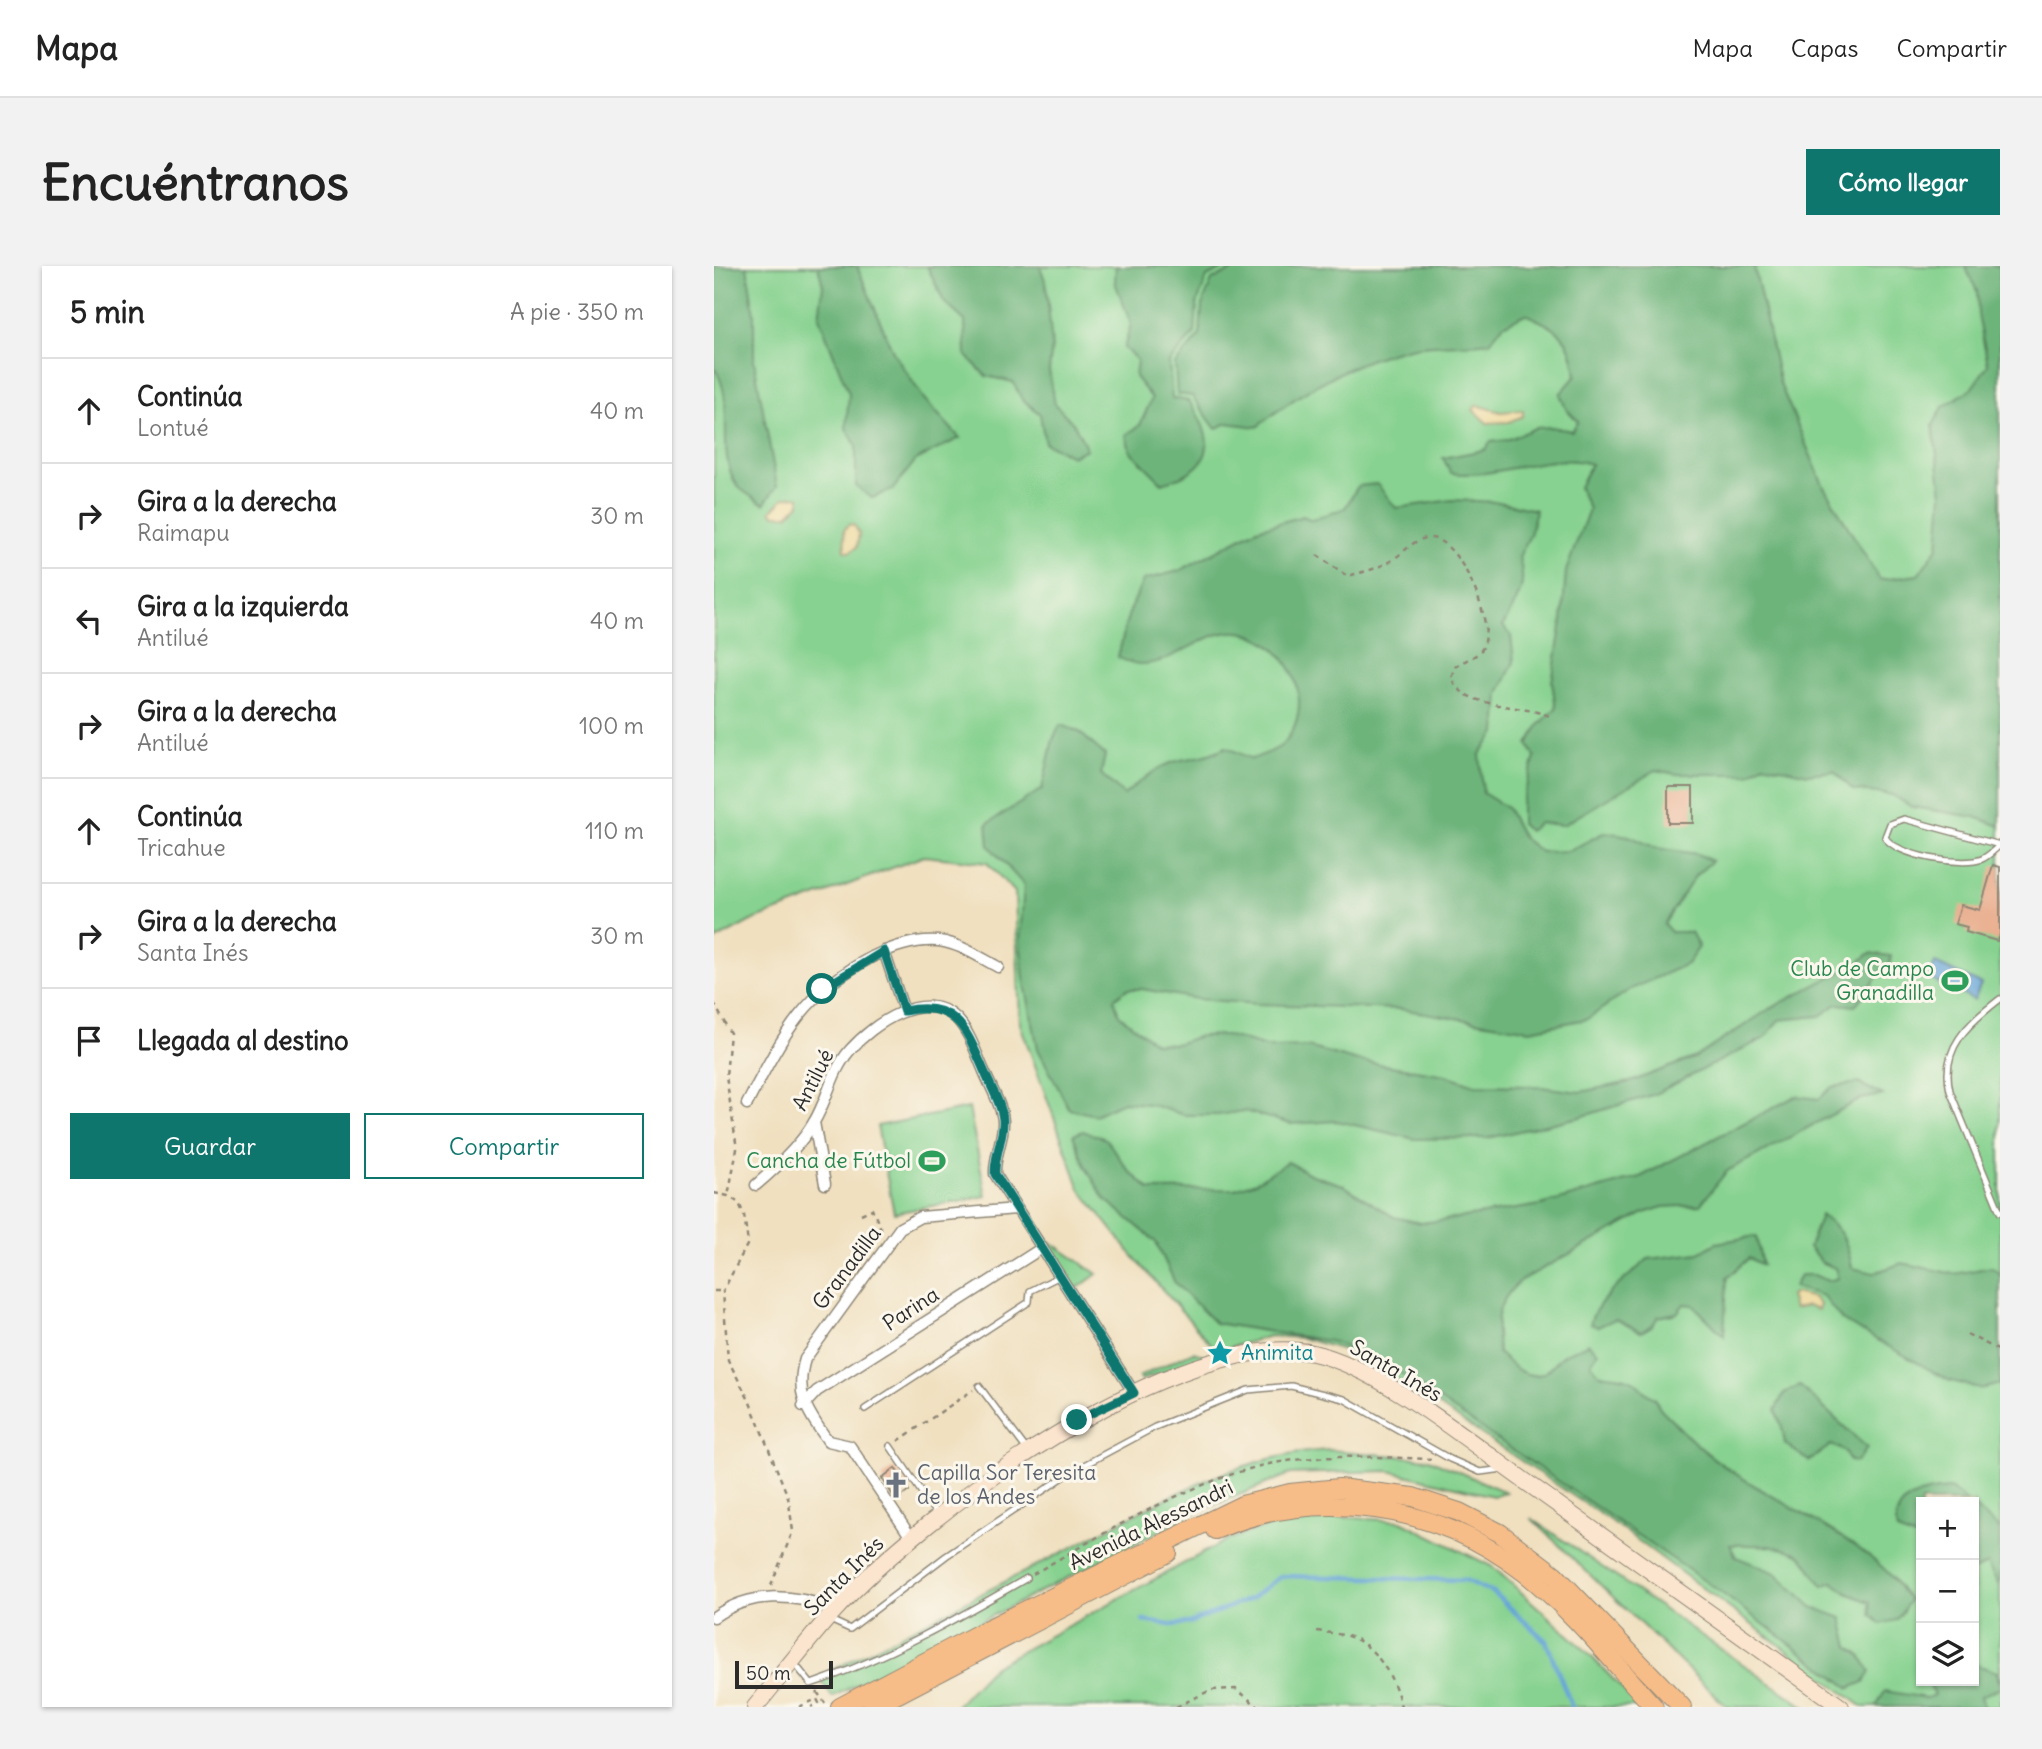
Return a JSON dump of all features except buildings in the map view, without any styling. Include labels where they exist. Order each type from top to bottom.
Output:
[{"type":"main road","name":"Santa Inés","points":[[754,1707],[831,1614],[912,1539],[1028,1452],[1077,1420],[1175,1375],[1240,1355],[1270,1350],[1315,1354],[1359,1370],[1436,1417],[1841,1707]]},
{"type":"main road","name":"Avenida Alessandri","points":[[840,1707],[987,1629],[1242,1505],[1290,1493],[1339,1488],[1413,1497],[1459,1512],[1500,1532],[1555,1575],[1682,1707]]},
{"type":"main road","name":"Avenida Alessandri","points":[[873,1707],[1212,1531],[1266,1512],[1335,1505],[1404,1514],[1448,1528],[1489,1548],[1545,1590],[1654,1707]]},
{"type":"street","points":[[747,1104],[777,1048],[803,1009],[822,989],[884,951],[914,943],[940,941],[966,949],[998,967]]},
{"type":"street","points":[[884,951],[904,1011]]},
{"type":"street","name":"Antilué","points":[[756,1185],[774,1170],[814,1122],[833,1076],[848,1052],[870,1030],[904,1011],[921,1008],[940,1009],[955,1017],[967,1031],[1003,1121],[995,1159],[995,1174],[1134,1393]]},
{"type":"street","points":[[814,1122],[825,1184]]},
{"type":"street","name":"Granadilla","points":[[803,1406],[800,1374],[805,1359],[900,1228],[920,1217],[1016,1209]]},
{"type":"street","name":"Parina","points":[[803,1406],[817,1391],[1042,1248]]},
{"type":"street","points":[[803,1406],[828,1441],[850,1446],[912,1539]]},
{"type":"street","points":[[714,1618],[754,1598],[765,1597],[810,1600],[831,1614]]},
{"type":"lane","points":[[1904,819],[2000,846],[1984,859],[1959,862],[1906,853],[1889,844],[1885,834],[1894,821],[1904,819]]},
{"type":"lane","points":[[2000,999],[1962,1035],[1947,1060],[1946,1073],[1950,1091],[2000,1212]]},
{"type":"lane","points":[[865,1409],[1029,1301],[1030,1291],[1058,1277]]},
{"type":"lane","points":[[979,1386],[1028,1452]]},
{"type":"lane","points":[[831,1614],[850,1629],[946,1556],[1071,1472],[1155,1427],[1248,1390],[1290,1386],[1344,1399],[1450,1459],[1480,1472],[1507,1468]]},
{"type":"lane","points":[[890,1446],[939,1518]]},
{"type":"lane","points":[[793,1661],[811,1684],[858,1668],[960,1617],[1027,1578]]},
{"type":"path","points":[[1317,555],[1347,576],[1373,570],[1414,543],[1429,538],[1442,541],[1452,550],[1466,574],[1484,610],[1488,627],[1483,647],[1472,659],[1455,667],[1451,677],[1453,684],[1472,699],[1532,709],[1549,716]]},
{"type":"path","points":[[714,1003],[730,1033],[726,1076],[737,1149],[728,1196]]},
{"type":"path","points":[[714,1193],[728,1196],[739,1203],[744,1215],[748,1243],[723,1290],[728,1360],[749,1400],[788,1497],[793,1531],[783,1562],[765,1597]]},
{"type":"path","points":[[861,1214],[872,1209],[878,1217],[887,1246]]},
{"type":"path","points":[[714,1291],[723,1290]]},
{"type":"path","points":[[1968,1334],[2000,1351]]},
{"type":"path","points":[[890,1446],[979,1386]]},
{"type":"path","points":[[1317,1631],[1355,1639],[1381,1661],[1398,1691],[1401,1707]]},
{"type":"path","points":[[1176,1707],[1210,1690],[1236,1689],[1259,1707]]},
{"type":"path","points":[[799,1707],[817,1699],[819,1703],[811,1707]]},
{"type":"green space","name":"Club de Campo Granadilla","points":[[714,266],[2000,266],[2000,1707],[1863,1707],[1624,1530],[1419,1392],[1355,1353],[1302,1338],[1270,1336],[1217,1351],[1132,1255],[1080,1189],[1020,1024],[1015,892],[987,863],[924,856],[751,921],[714,941]]},
{"type":"green space","points":[[714,266],[747,266],[754,314],[754,361],[777,486],[764,504],[737,485],[730,472],[724,396],[714,367]]},
{"type":"green space","points":[[818,266],[857,266],[893,352],[924,399],[960,438],[916,460],[893,489],[872,498],[856,486],[856,445],[846,428],[849,394],[819,317],[823,286]]},
{"type":"green space","points":[[927,266],[1040,266],[1046,284],[1052,346],[1049,370],[1055,404],[1074,424],[1087,449],[1072,456],[1045,443],[1040,414],[1022,399],[1013,382],[986,376],[966,355],[965,321],[944,302]]},
{"type":"green space","points":[[1116,266],[1229,266],[1207,277],[1197,303],[1195,333],[1169,362],[1172,398],[1189,401],[1204,430],[1206,452],[1201,462],[1192,470],[1162,483],[1130,451],[1126,435],[1140,425],[1152,398],[1135,377],[1137,360],[1124,348],[1131,324],[1115,282]]},
{"type":"green space","points":[[1241,266],[1754,266],[1780,384],[1824,487],[1880,580],[1918,575],[1938,547],[1942,494],[1933,425],[1943,407],[1971,389],[1988,365],[1978,314],[1977,291],[1965,266],[2000,266],[2000,826],[1975,817],[1912,807],[1892,795],[1853,790],[1834,771],[1808,774],[1763,764],[1749,774],[1676,774],[1656,770],[1563,825],[1539,823],[1529,831],[1521,824],[1521,805],[1535,757],[1528,744],[1539,725],[1556,708],[1552,682],[1562,621],[1566,571],[1589,509],[1579,487],[1591,464],[1557,461],[1469,474],[1451,473],[1443,458],[1484,450],[1491,442],[1507,440],[1535,428],[1552,427],[1572,431],[1578,421],[1566,409],[1560,394],[1576,376],[1567,343],[1556,330],[1525,314],[1503,325],[1490,342],[1419,346],[1388,354],[1348,369],[1310,389],[1257,427],[1227,423],[1216,429],[1192,396],[1177,394],[1175,364],[1200,335],[1202,305],[1212,280]]},
{"type":"green space","points":[[1377,484],[1396,508],[1452,500],[1499,502],[1536,510],[1530,535],[1519,557],[1522,586],[1503,626],[1511,636],[1514,662],[1499,693],[1496,733],[1480,754],[1483,793],[1507,808],[1523,838],[1541,852],[1569,851],[1605,832],[1629,836],[1656,848],[1698,854],[1712,861],[1696,875],[1664,924],[1671,932],[1691,932],[1699,947],[1687,964],[1629,990],[1587,1019],[1530,1030],[1400,1009],[1257,1004],[1197,999],[1142,989],[1127,989],[1114,999],[1119,1015],[1155,1043],[1176,1044],[1200,1036],[1225,1035],[1270,1048],[1308,1047],[1354,1060],[1446,1075],[1475,1085],[1533,1086],[1580,1092],[1630,1082],[1696,1057],[1771,1008],[1859,962],[1870,953],[1891,956],[1890,964],[1855,1006],[1837,1004],[1820,1016],[1779,1020],[1765,1038],[1655,1094],[1580,1117],[1489,1138],[1415,1139],[1337,1121],[1291,1124],[1244,1111],[1218,1115],[1184,1115],[1149,1104],[1123,1102],[1095,1115],[1069,1109],[1038,1049],[1024,979],[1020,941],[1024,885],[989,846],[987,824],[1042,789],[1053,739],[1060,725],[1078,731],[1105,755],[1101,774],[1124,795],[1170,763],[1226,747],[1252,759],[1282,745],[1294,727],[1299,695],[1295,679],[1277,651],[1248,634],[1231,632],[1215,635],[1168,658],[1152,663],[1135,663],[1118,657],[1128,616],[1143,580],[1179,571],[1257,529],[1303,516],[1312,520],[1345,508],[1358,486]]},
{"type":"green space","points":[[1858,1083],[1883,1095],[1861,1099],[1727,1171],[1700,1205],[1663,1207],[1644,1213],[1520,1281],[1501,1305],[1497,1322],[1498,1353],[1527,1374],[1547,1371],[1563,1355],[1588,1343],[1598,1352],[1591,1363],[1599,1374],[1633,1381],[1655,1398],[1663,1412],[1711,1457],[1847,1540],[1886,1570],[1910,1600],[1897,1620],[1881,1624],[1871,1615],[1870,1602],[1849,1594],[1832,1582],[1823,1586],[1806,1561],[1797,1554],[1768,1546],[1730,1545],[1736,1557],[1776,1573],[1812,1607],[1842,1618],[1849,1647],[1862,1657],[1870,1672],[1864,1682],[1850,1688],[1712,1586],[1388,1365],[1334,1342],[1215,1323],[1175,1283],[1156,1242],[1104,1198],[1085,1166],[1073,1135],[1083,1131],[1106,1139],[1129,1171],[1150,1190],[1235,1189],[1256,1182],[1288,1162],[1312,1175],[1343,1185],[1394,1217],[1421,1223],[1541,1205],[1640,1177],[1796,1096],[1819,1099],[1832,1087]]},
{"type":"green space","name":"Cancha de Fútbol","points":[[969,1108],[986,1196],[894,1213],[877,1126]]},
{"type":"green space","points":[[1821,1215],[1835,1226],[1843,1238],[1852,1268],[1874,1273],[1902,1263],[1954,1274],[1992,1267],[2000,1274],[2000,1384],[1982,1389],[1948,1380],[1842,1320],[1823,1296],[1794,1287],[1800,1275],[1814,1275],[1828,1281],[1838,1278],[1835,1268],[1822,1263],[1809,1247]]},
{"type":"green space","points":[[1042,1236],[1097,1274],[1075,1290],[1039,1238]]},
{"type":"green space","points":[[1756,1236],[1762,1265],[1749,1258],[1727,1278],[1724,1336],[1693,1305],[1684,1304],[1677,1313],[1658,1317],[1652,1326],[1641,1332],[1615,1319],[1598,1327],[1590,1324],[1606,1297],[1648,1259],[1699,1253],[1716,1243]]},
{"type":"green space","points":[[1193,1352],[1209,1357],[1141,1380],[1139,1377]]},
{"type":"green space","points":[[1800,1386],[1867,1448],[1857,1462],[1850,1461],[1843,1450],[1831,1445],[1809,1461],[1785,1444],[1775,1410],[1784,1393]]},
{"type":"green space","points":[[1330,1450],[1429,1459],[1506,1492],[1493,1496],[1389,1471],[1290,1474],[1195,1513],[832,1697],[819,1677],[1193,1486],[1260,1461]]},
{"type":"green space","points":[[1951,1489],[1961,1497],[1916,1497],[1916,1538],[1897,1531],[1896,1519],[1904,1503],[1921,1494]]},
{"type":"green space","points":[[1979,1511],[2000,1529],[2000,1587],[1987,1564],[1979,1568]]},
{"type":"green space","points":[[1305,1515],[1401,1521],[1493,1567],[1583,1648],[1640,1707],[955,1707],[994,1666],[1229,1539]]},
{"type":"green space","points":[[1531,1518],[1805,1707],[1727,1707]]},
{"type":"green space","points":[[1979,1666],[1997,1672],[2000,1688],[1981,1696],[1984,1707],[1876,1707],[1885,1691],[1927,1698],[1934,1695],[1930,1686],[1979,1686]]},
{"type":"sand","points":[[1477,405],[1501,412],[1523,410],[1523,416],[1509,422],[1487,423],[1473,410]]},
{"type":"sand","points":[[800,497],[800,503],[788,515],[775,515],[771,511],[784,498]]},
{"type":"sand","points":[[849,524],[855,526],[859,534],[857,547],[850,552],[845,551],[844,530]]},
{"type":"sand","points":[[1795,1293],[1814,1298],[1820,1305],[1818,1310],[1807,1306],[1794,1309],[1790,1296]]},
{"type":"water","name":"Club de Campo Granadilla","points":[[1935,963],[1981,984],[1974,1000],[1928,978]]},
{"type":"waterway","points":[[1143,1621],[1171,1625],[1189,1623],[1252,1598],[1281,1576],[1465,1580],[1494,1593],[1546,1641],[1572,1707]]},
{"type":"place","name":"Club de Campo Granadilla","points":[[1955,981]]},
{"type":"place","name":"Cancha de Fútbol","points":[[932,1161]]},
{"type":"place","name":"Animita","points":[[1220,1353]]},
{"type":"place","name":"Capilla Sor Teresita de los Andes","points":[[896,1485]]},
{"type":"route","points":[[822,989],[853,967],[884,951],[904,1011],[940,1009],[955,1017],[967,1031],[997,1100],[1003,1121],[995,1159],[995,1174],[1134,1393],[1077,1420]]}]
